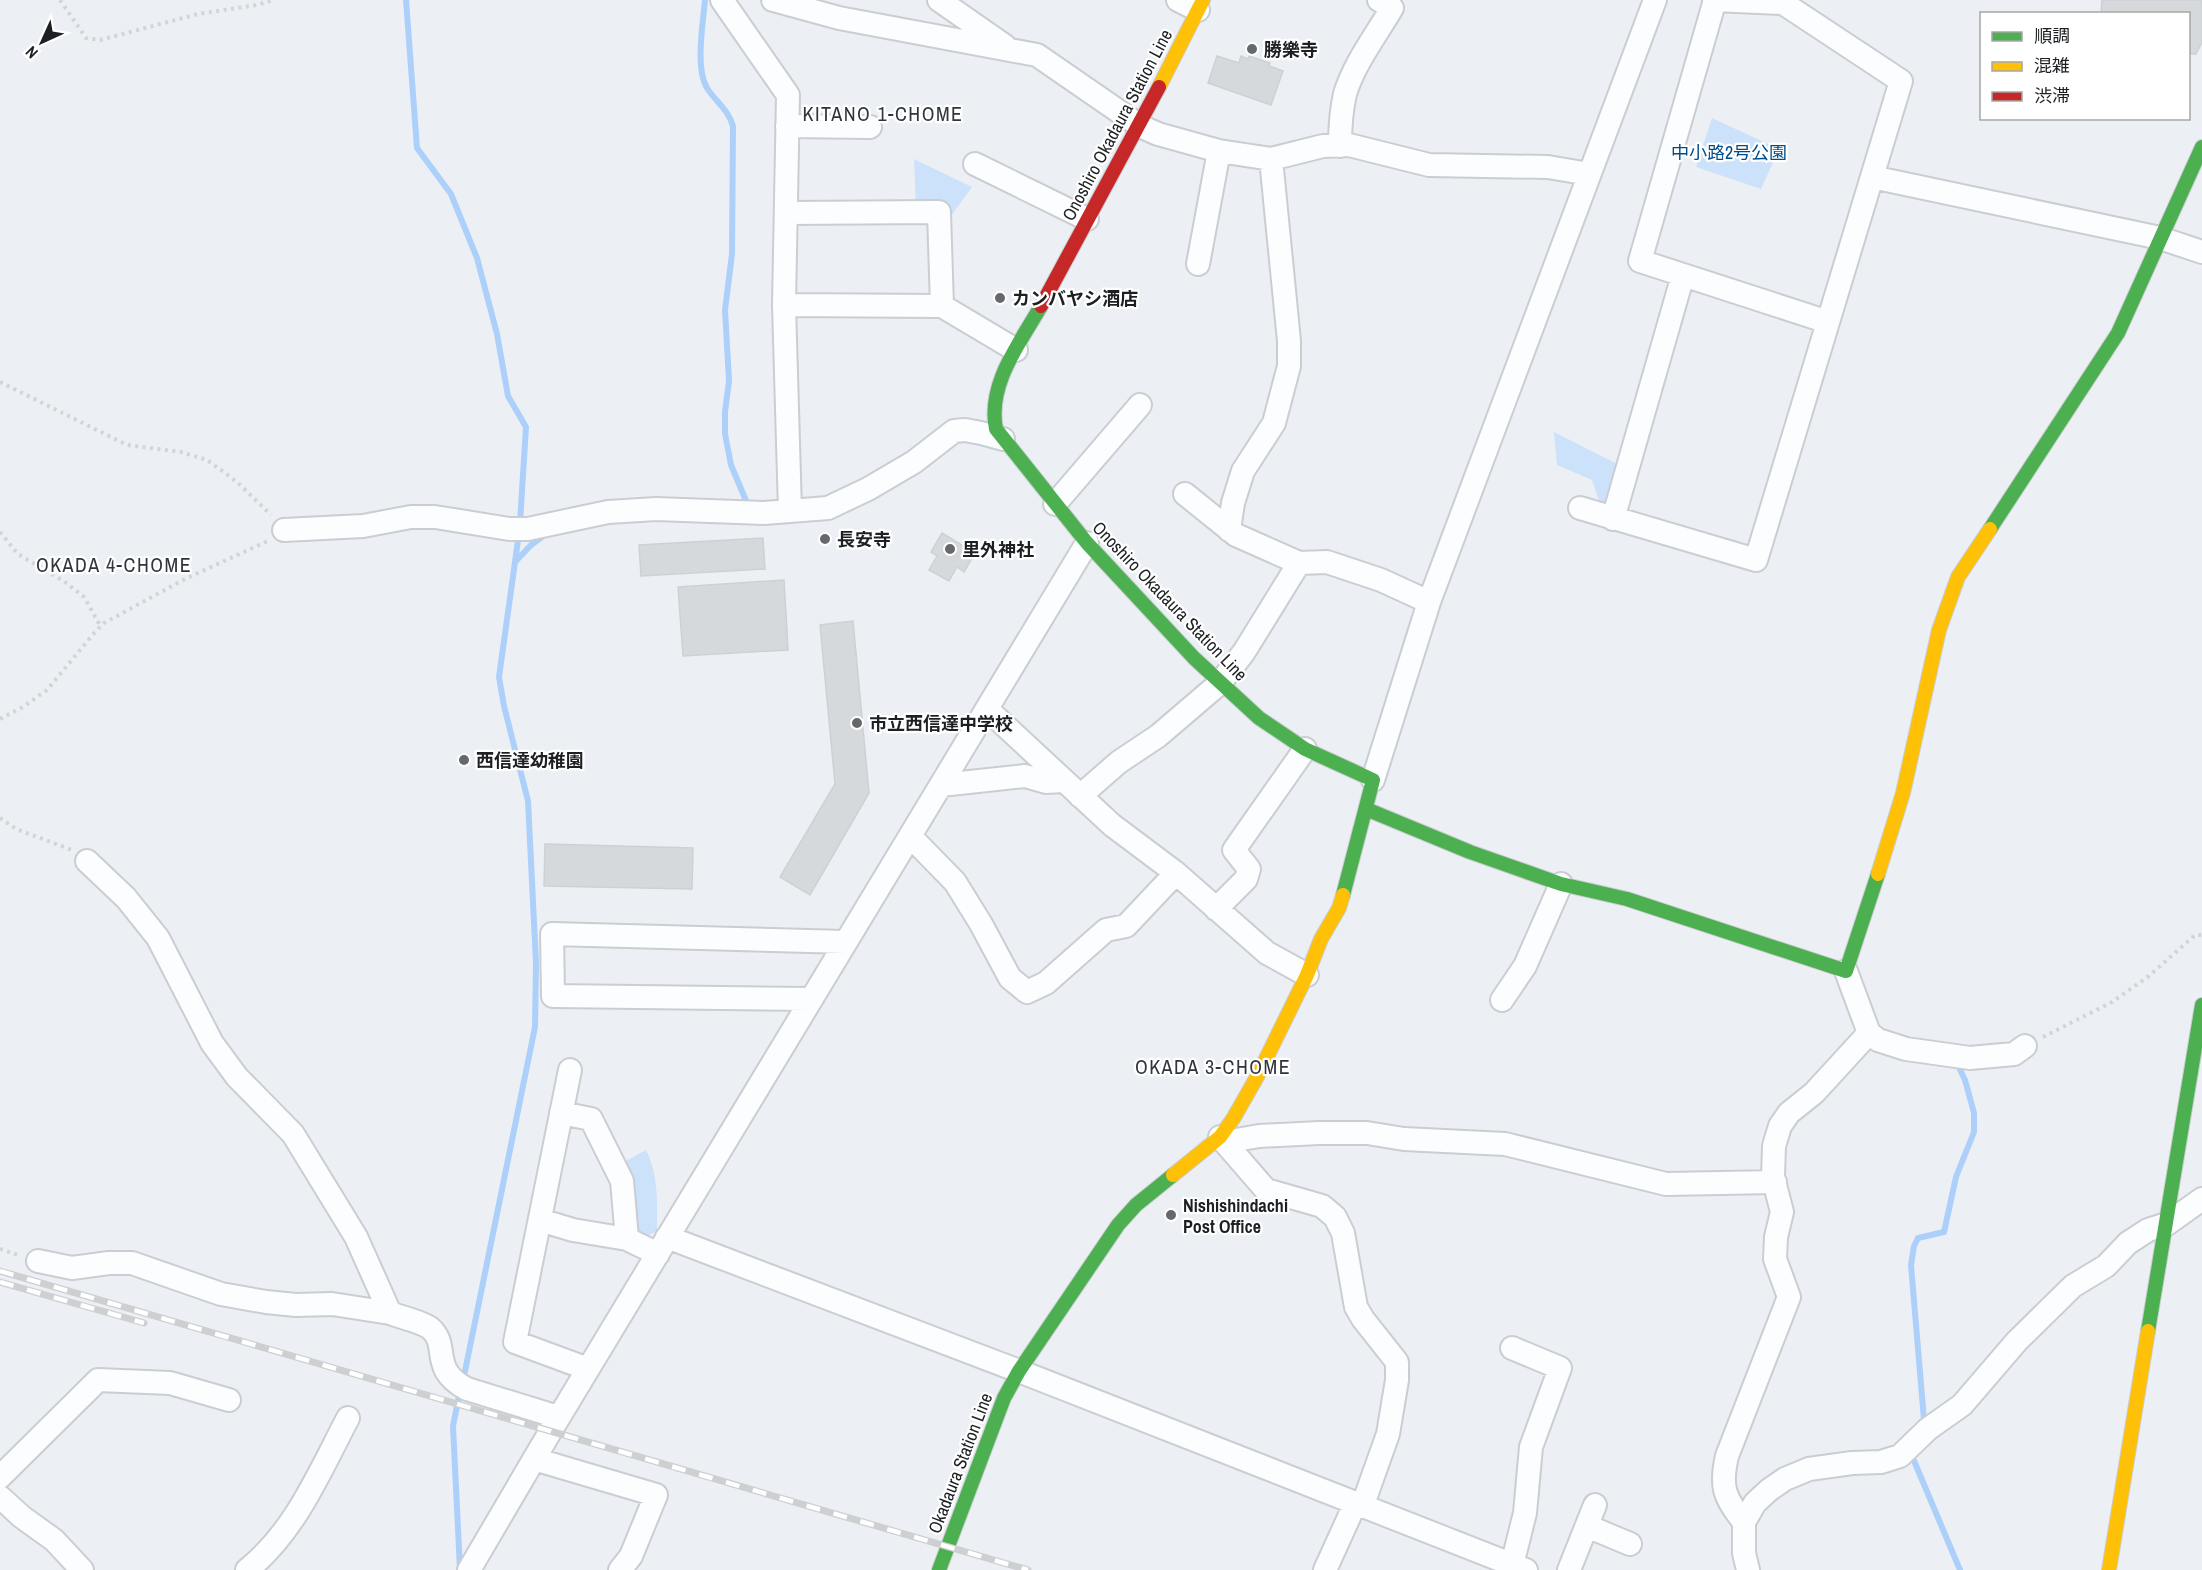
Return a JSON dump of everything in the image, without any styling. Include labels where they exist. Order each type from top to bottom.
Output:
[{"type":"street","points":[[773,0],[839,18],[1037,55],[1140,126],[1158,134],[1219,151],[1271,159],[1323,146],[1349,145],[1429,165],[1548,167],[1589,174]]},
{"type":"street","points":[[939,0],[1011,50]]},
{"type":"street","points":[[1178,0],[1201,5]]},
{"type":"street","points":[[1340,146],[1341,117],[1346,93],[1358,67],[1392,8],[1379,0]]},
{"type":"street","points":[[1019,1371],[1118,1225],[1136,1205],[1222,1140],[1258,1075],[1307,975],[1321,939],[1340,908],[1373,780],[1430,602],[1655,0]]},
{"type":"street","points":[[1580,508],[1755,560],[1828,322],[1901,81],[1783,3],[1715,0],[1640,261],[1828,322]]},
{"type":"street","points":[[730,3],[788,95],[784,305],[790,511]]},
{"type":"street","name":"Onoshiro Okadaura Station Line","points":[[1201,5],[1140,126],[1003,374],[994,400],[993,414],[996,429],[1087,543],[1220,683],[1259,718],[1305,749],[1373,780]]},
{"type":"street","points":[[787,126],[870,127]]},
{"type":"street","points":[[2025,1046],[2014,1054],[1970,1058],[1906,1049],[1878,1040],[1869,1033],[1846,971],[1903,793],[1929,663],[1944,608],[1958,577],[2118,333],[2202,147]]},
{"type":"street","points":[[1198,264],[1219,151]]},
{"type":"street","points":[[1229,530],[1233,503],[1243,471],[1274,423],[1289,366],[1271,159]]},
{"type":"street","points":[[975,164],[1087,219]]},
{"type":"street","points":[[1872,177],[2160,238],[2202,252]]},
{"type":"street","points":[[786,213],[939,212],[942,306]]},
{"type":"street","points":[[1613,519],[1683,275]]},
{"type":"street","points":[[784,305],[942,306],[1016,350]]},
{"type":"street","points":[[1055,504],[1140,405]]},
{"type":"street","points":[[284,530],[363,526],[411,517],[435,517],[509,529],[528,529],[608,512],[656,509],[764,513],[828,508],[868,489],[914,462],[954,432],[973,431],[1003,439]]},
{"type":"street","points":[[1185,494],[1236,535],[1299,563],[1327,562],[1381,580],[1430,602]]},
{"type":"street","points":[[469,1570],[558,1417],[1087,543]]},
{"type":"street","points":[[941,785],[1025,776],[1072,788],[1119,762],[1167,728],[1220,683],[1244,652],[1299,563]]},
{"type":"street","points":[[987,709],[1112,825],[1176,873],[1268,953],[1307,975]]},
{"type":"street","points":[[1216,909],[1246,879],[1249,869],[1234,850],[1305,749]]},
{"type":"street","points":[[1366,809],[1470,852],[1561,885],[1627,899],[1846,971]]},
{"type":"street","points":[[910,836],[955,882],[1010,978],[1028,992],[1046,983],[1106,930],[1126,926],[1176,873]]},
{"type":"street","points":[[87,861],[126,898],[158,938],[212,1043],[237,1077],[293,1134],[356,1237],[390,1313]]},
{"type":"street","points":[[1502,1000],[1525,966],[1561,885]]},
{"type":"street","points":[[811,999],[553,996],[552,934],[846,942]]},
{"type":"street","points":[[2109,1570],[2202,1005]]},
{"type":"street","points":[[1744,1522],[1732,1507],[1725,1490],[1723,1475],[1727,1456],[1789,1297],[1775,1259],[1776,1237],[1782,1212],[1775,1182],[1774,1146],[1780,1126],[1789,1113],[1814,1093],[1869,1033]]},
{"type":"street","points":[[570,1070],[515,1342],[588,1369]]},
{"type":"street","points":[[561,1113],[591,1119],[622,1181],[627,1239]]},
{"type":"street","points":[[1222,1140],[1319,1133],[1367,1133],[1404,1139],[1505,1144],[1666,1184],[1775,1182]]},
{"type":"street","points":[[1222,1140],[1266,1190],[1322,1206],[1335,1217],[1343,1233],[1356,1307],[1397,1362],[1397,1380],[1388,1434],[1358,1505],[1325,1570]]},
{"type":"street","points":[[1748,1570],[1744,1553],[1744,1522],[1755,1503],[1768,1490],[1785,1479],[1809,1469],[1852,1463],[1881,1462],[1900,1456],[1928,1429],[1962,1405],[2017,1341],[2073,1286],[2106,1266],[2128,1244],[2148,1230],[2167,1224],[2202,1200]]},
{"type":"street","points":[[540,1220],[573,1230],[662,1245],[1019,1371],[1519,1567],[1531,1447],[1560,1368],[1512,1348]]},
{"type":"street","points":[[38,1262],[72,1268],[109,1263],[132,1263],[221,1294],[266,1302],[332,1305],[390,1313],[429,1327],[438,1338],[443,1368],[453,1381],[467,1389],[558,1417]]},
{"type":"street","name":"Okadaura Station Line","points":[[939,1570],[1004,1398],[1019,1371]]},
{"type":"street","points":[[0,1477],[98,1380],[170,1383],[229,1400]]},
{"type":"street","points":[[247,1570],[282,1535],[348,1418]]},
{"type":"street","points":[[534,1460],[656,1495],[631,1556],[620,1570]]},
{"type":"street","points":[[0,1497],[22,1517],[54,1540],[82,1570]]},
{"type":"street","points":[[1569,1570],[1591,1516],[1630,1544]]},
{"type":"path","points":[[60,0],[86,38],[100,40],[198,14],[257,5],[273,0]]},
{"type":"path","points":[[0,382],[127,445],[181,452],[207,460],[236,481],[284,530],[268,542],[185,579],[101,627],[47,690],[23,707],[0,718]]},
{"type":"path","points":[[0,532],[18,554],[65,582],[84,597],[101,627]]},
{"type":"path","points":[[0,818],[16,829],[40,840],[66,846],[87,861]]},
{"type":"path","points":[[2025,1046],[2112,1002],[2149,976],[2195,935],[2202,936]]},
{"type":"green space","name":"中小路2号公園","points":[[1712,118],[1779,149],[1761,189],[1696,167]]},
{"type":"green space","points":[[914,159],[972,187],[946,223],[916,208]]},
{"type":"green space","points":[[1554,432],[1621,466],[1611,500],[1602,510],[1592,480],[1557,465]]},
{"type":"green space","points":[[646,1150],[655,1180],[657,1231],[645,1237],[635,1234],[620,1164]]},
{"type":"building","points":[[2102,0],[2202,0],[2202,42],[2196,54],[2190,54],[2190,12],[2101,12]]},
{"type":"building","points":[[1217,56],[1239,63],[1241,56],[1248,59],[1249,56],[1270,63],[1269,66],[1283,71],[1271,105],[1208,83]]},
{"type":"building","points":[[942,533],[975,553],[964,572],[957,567],[949,581],[929,570],[937,556],[931,552]]},
{"type":"building","points":[[763,538],[765,569],[641,576],[639,545]]},
{"type":"building","points":[[784,580],[788,650],[683,656],[678,587]]},
{"type":"building","points":[[853,621],[869,793],[810,895],[780,877],[835,784],[820,625]]},
{"type":"building","points":[[545,844],[693,848],[692,889],[544,886]]},
{"type":"waterway","points":[[406,0],[417,148],[451,194],[477,258],[497,334],[508,396],[526,427],[520,523]]},
{"type":"waterway","points":[[705,0],[701,45],[703,79],[733,126],[732,254],[725,310],[729,381],[725,434],[731,465],[747,503],[746,506]]},
{"type":"waterway","points":[[463,1381],[535,1027],[536,963],[528,801],[499,677],[519,533]]},
{"type":"waterway","points":[[516,561],[531,545],[546,534]]},
{"type":"waterway","points":[[1922,1426],[1924,1420],[1911,1265],[1914,1246],[1918,1238],[1944,1232],[1956,1177],[1974,1132],[1974,1113],[1965,1080],[1956,1061]]},
{"type":"waterway","points":[[460,1391],[453,1426],[460,1570]]},
{"type":"waterway","points":[[1913,1452],[1912,1456],[1960,1570]]},
{"type":"railway","points":[[0,1271],[1028,1570]]},
{"type":"railway","points":[[0,1282],[144,1323]]},
{"type":"traffic: fast","points":[[1990,529],[2118,333],[2202,147]]},
{"type":"traffic: fast","points":[[1041,306],[1015,349],[1001,380],[994,412],[996,429],[1087,543],[1194,658],[1259,718],[1305,749],[1373,780],[1343,895]]},
{"type":"traffic: fast","points":[[1366,809],[1470,852],[1561,884],[1627,899],[1846,971],[1878,874]]},
{"type":"traffic: fast","points":[[2148,1331],[2202,1005]]},
{"type":"traffic: fast","points":[[939,1570],[1004,1398],[1019,1371],[1118,1225],[1136,1205],[1173,1175]]},
{"type":"traffic: slow","points":[[1159,87],[1203,0]]},
{"type":"traffic: slow","points":[[1878,874],[1903,793],[1939,630],[1958,577],[1990,529]]},
{"type":"traffic: slow","points":[[1173,1175],[1220,1137],[1233,1119],[1258,1075],[1307,975],[1321,939],[1339,908],[1343,895]]},
{"type":"traffic: slow","points":[[2109,1570],[2148,1331]]},
{"type":"traffic: jam","points":[[1041,306],[1159,87]]},
{"type":"place","name":"勝樂寺","points":[[1252,49]]},
{"type":"place","name":"カンバヤシ酒店","points":[[1000,298]]},
{"type":"place","name":"長安寺","points":[[825,539]]},
{"type":"place","name":"里外神社","points":[[950,549]]},
{"type":"place","name":"市立西信達中学校","points":[[857,723]]},
{"type":"place","name":"西信達幼稚園","points":[[464,760]]},
{"type":"place","name":"Nishishindachi Post Office","points":[[1171,1215]]},
{"type":"district","name":"KITANO 1-CHOME","points":[[883,113]]},
{"type":"district","name":"OKADA 4-CHOME","points":[[114,564]]},
{"type":"district","name":"OKADA 3-CHOME","points":[[1213,1066]]}]
